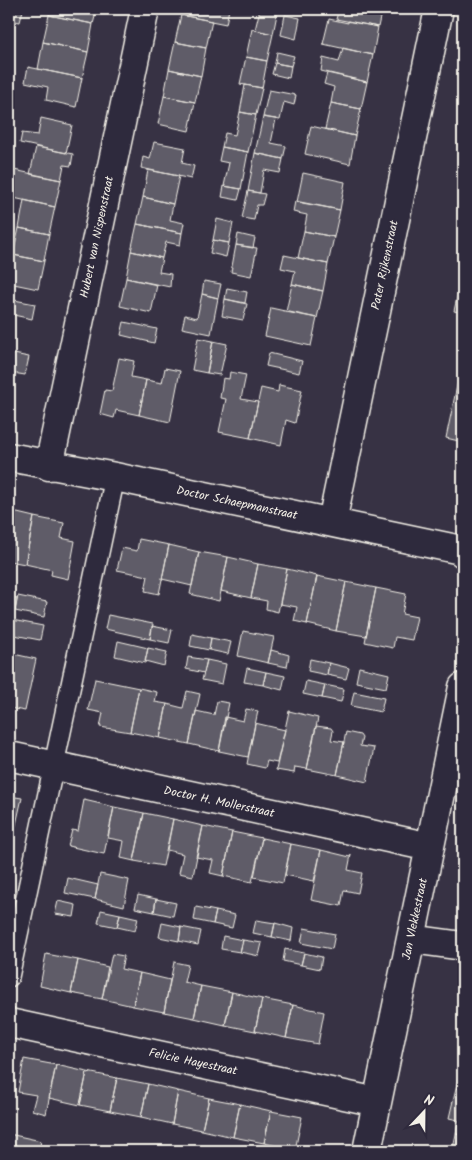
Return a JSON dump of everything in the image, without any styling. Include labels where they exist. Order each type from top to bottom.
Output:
[{"type":"street","name":"Hubert van Nispenstraat","points":[[49,466],[145,9]]},
{"type":"street","name":"Pater Rijkenstraat","points":[[332,522],[439,9]]},
{"type":"street","name":"Doctor Schaepmanstraat","points":[[9,458],[115,477],[332,522],[461,550],[463,553]]},
{"type":"street","name":"Jan Vlekkestraat","points":[[367,1151],[463,687]]},
{"type":"street","name":"Doctor H. Mollerstraat","points":[[9,756],[430,847]]},
{"type":"street","points":[[411,939],[463,946]]},
{"type":"street","name":"Felicie Hayestraat","points":[[9,1023],[377,1102]]},
{"type":"lane","points":[[9,977],[115,477]]},
{"type":"building","points":[[9,9],[23,10],[20,22],[9,20]]},
{"type":"building","points":[[50,9],[97,9],[93,24],[49,15]]},
{"type":"building","points":[[182,9],[229,9],[226,24],[181,15]]},
{"type":"building","points":[[260,9],[278,9],[273,34],[255,30]]},
{"type":"building","points":[[339,9],[350,12],[351,9],[382,9],[378,27],[336,19]]},
{"type":"building","points":[[49,15],[93,24],[88,52],[43,42]]},
{"type":"building","points":[[181,15],[212,21],[206,48],[175,42]]},
{"type":"building","points":[[285,15],[300,18],[296,39],[281,35]]},
{"type":"building","points":[[329,19],[378,27],[373,55],[323,44]]},
{"type":"building","points":[[252,29],[273,34],[267,61],[246,57]]},
{"type":"building","points":[[43,42],[88,52],[82,78],[38,69]]},
{"type":"building","points":[[175,42],[206,48],[201,76],[169,69]]},
{"type":"building","points":[[343,48],[373,55],[367,82],[321,71],[323,58],[339,62]]},
{"type":"building","points":[[277,52],[294,56],[291,66],[275,63]]},
{"type":"building","points":[[246,57],[267,61],[262,88],[240,84]]},
{"type":"building","points":[[275,63],[291,66],[289,78],[272,74]]},
{"type":"building","points":[[28,67],[82,78],[76,107],[46,100],[48,87],[25,82]]},
{"type":"building","points":[[169,69],[201,76],[195,102],[164,96]]},
{"type":"building","points":[[327,73],[367,82],[361,109],[331,103],[334,87],[324,84]]},
{"type":"building","points":[[245,85],[262,88],[256,115],[240,112]]},
{"type":"building","points":[[9,88],[16,89],[13,104],[9,103]]},
{"type":"building","points":[[269,90],[296,95],[294,105],[284,102],[280,120],[263,117]]},
{"type":"building","points":[[164,96],[195,102],[189,131],[158,124]]},
{"type":"building","points":[[331,103],[361,109],[355,136],[325,129]]},
{"type":"building","points":[[240,112],[256,115],[248,152],[222,147],[225,133],[235,135]]},
{"type":"building","points":[[263,117],[276,119],[271,143],[286,146],[283,159],[255,153]]},
{"type":"building","points":[[41,118],[72,125],[66,153],[20,143],[22,133],[38,135]]},
{"type":"building","points":[[311,126],[355,136],[350,164],[305,154]]},
{"type":"building","points":[[154,142],[185,148],[182,163],[194,166],[191,179],[141,168],[143,157],[150,159]]},
{"type":"building","points":[[36,147],[73,154],[71,166],[64,165],[61,180],[30,174]]},
{"type":"building","points":[[222,147],[248,152],[241,189],[224,186],[229,163],[219,161]]},
{"type":"building","points":[[255,153],[283,159],[280,173],[264,170],[260,193],[248,191]]},
{"type":"building","points":[[14,170],[61,180],[55,207],[9,197]]},
{"type":"building","points":[[148,170],[179,176],[173,204],[143,197]]},
{"type":"building","points":[[303,173],[345,182],[340,210],[297,202]]},
{"type":"building","points":[[224,186],[241,189],[238,200],[222,197]]},
{"type":"building","points":[[248,191],[265,194],[262,205],[257,205],[254,220],[242,218]]},
{"type":"building","points":[[143,197],[173,204],[170,220],[184,223],[182,233],[137,224]]},
{"type":"building","points":[[24,200],[55,207],[49,234],[19,228]]},
{"type":"building","points":[[295,201],[340,210],[334,237],[304,231],[307,215],[293,212]]},
{"type":"building","points":[[217,219],[233,223],[229,243],[213,240]]},
{"type":"building","points":[[137,224],[182,233],[180,245],[166,242],[162,258],[131,251]]},
{"type":"building","points":[[19,228],[49,234],[44,261],[13,255]]},
{"type":"building","points":[[304,231],[334,237],[328,264],[298,258]]},
{"type":"building","points":[[238,234],[255,238],[253,248],[236,245]]},
{"type":"building","points":[[213,240],[229,243],[226,257],[210,253]]},
{"type":"building","points":[[236,245],[257,248],[251,276],[231,272]]},
{"type":"building","points":[[131,251],[162,258],[159,272],[171,274],[170,287],[126,278]]},
{"type":"building","points":[[13,255],[44,261],[38,289],[9,283]]},
{"type":"building","points":[[284,255],[328,264],[323,291],[292,284],[295,271],[281,268]]},
{"type":"building","points":[[126,278],[157,285],[151,313],[120,306]]},
{"type":"building","points":[[204,281],[221,284],[218,298],[202,294]]},
{"type":"building","points":[[292,284],[323,291],[317,318],[286,312]]},
{"type":"building","points":[[227,288],[247,292],[245,303],[225,299]]},
{"type":"building","points":[[458,293],[463,294],[463,313],[454,311]]},
{"type":"building","points":[[202,294],[218,298],[211,334],[182,328],[185,315],[197,318]]},
{"type":"building","points":[[9,299],[35,304],[32,319],[9,314]]},
{"type":"building","points":[[225,299],[247,304],[243,320],[222,316]]},
{"type":"building","points":[[271,308],[317,318],[311,346],[265,336]]},
{"type":"building","points":[[124,322],[157,329],[154,343],[121,335]]},
{"type":"building","points":[[198,338],[213,341],[207,373],[192,370]]},
{"type":"building","points":[[213,341],[227,344],[220,375],[207,373]]},
{"type":"building","points":[[9,353],[29,357],[25,375],[13,373],[10,388],[9,388]]},
{"type":"building","points":[[269,353],[302,361],[299,373],[266,366]]},
{"type":"building","points":[[463,357],[463,442],[446,438]]},
{"type":"building","points":[[119,358],[134,361],[131,377],[146,380],[139,415],[116,410],[114,418],[100,414],[105,390],[112,391]]},
{"type":"building","points":[[165,368],[180,371],[170,422],[139,415],[146,380],[162,383]]},
{"type":"building","points":[[230,372],[246,375],[241,399],[258,402],[250,438],[219,432],[226,399],[220,398],[223,378],[229,379]]},
{"type":"building","points":[[279,385],[302,390],[295,423],[286,420],[281,445],[250,438],[261,388],[278,392]]},
{"type":"building","points":[[9,511],[34,517],[25,564],[9,561]]},
{"type":"building","points":[[34,517],[64,523],[61,538],[75,541],[68,579],[51,575],[52,570],[25,564]]},
{"type":"building","points":[[139,539],[169,545],[159,594],[145,591],[148,576],[117,570],[122,548],[137,551]]},
{"type":"building","points":[[169,545],[199,552],[192,586],[162,579]]},
{"type":"building","points":[[199,552],[228,557],[219,601],[190,594]]},
{"type":"building","points":[[228,557],[258,564],[251,598],[221,591]]},
{"type":"building","points":[[258,564],[287,569],[278,612],[266,609],[267,601],[251,598]]},
{"type":"building","points":[[287,569],[317,576],[307,624],[294,621],[297,607],[280,604]]},
{"type":"building","points":[[317,576],[346,582],[336,631],[307,624]]},
{"type":"building","points":[[346,582],[376,588],[366,636],[336,631]]},
{"type":"building","points":[[376,588],[406,594],[402,614],[417,617],[412,640],[395,637],[393,648],[365,642]]},
{"type":"building","points":[[18,596],[47,602],[44,617],[15,611]]},
{"type":"building","points":[[9,597],[17,598],[15,611],[9,610]]},
{"type":"building","points":[[108,615],[153,624],[150,639],[105,629]]},
{"type":"building","points":[[12,620],[43,626],[40,640],[9,634]]},
{"type":"building","points":[[152,626],[172,630],[169,643],[150,639]]},
{"type":"building","points":[[243,631],[274,637],[268,663],[238,656]]},
{"type":"building","points":[[192,634],[211,638],[209,650],[190,646]]},
{"type":"building","points":[[211,638],[231,642],[228,654],[209,650]]},
{"type":"building","points":[[118,641],[148,648],[145,663],[115,656]]},
{"type":"building","points":[[148,648],[167,652],[164,666],[145,661]]},
{"type":"building","points":[[271,650],[289,655],[287,667],[268,663]]},
{"type":"building","points":[[9,653],[36,659],[25,711],[9,708]]},
{"type":"building","points":[[188,657],[207,660],[204,673],[186,669]]},
{"type":"building","points":[[310,659],[329,663],[327,675],[308,671]]},
{"type":"building","points":[[207,660],[226,664],[222,684],[202,680]]},
{"type":"building","points":[[329,663],[349,668],[346,679],[327,675]]},
{"type":"building","points":[[359,667],[389,674],[386,688],[356,682]]},
{"type":"building","points":[[247,668],[266,672],[263,685],[244,682]]},
{"type":"building","points":[[266,672],[285,676],[282,690],[263,685]]},
{"type":"building","points":[[95,679],[139,688],[130,732],[100,727],[103,713],[88,710]]},
{"type":"building","points":[[306,681],[325,685],[322,698],[303,694]]},
{"type":"building","points":[[325,685],[344,689],[341,702],[322,698]]},
{"type":"building","points":[[139,688],[157,692],[155,702],[167,704],[160,738],[130,732]]},
{"type":"building","points":[[187,691],[200,694],[189,744],[160,738],[167,704],[183,708]]},
{"type":"building","points":[[354,692],[384,698],[381,712],[351,706]]},
{"type":"building","points":[[217,701],[229,703],[219,751],[189,744],[196,711],[214,715]]},
{"type":"building","points":[[246,709],[258,711],[248,757],[219,751],[225,717],[243,721]]},
{"type":"building","points":[[289,711],[318,718],[307,769],[295,767],[294,773],[276,770]]},
{"type":"building","points":[[255,723],[285,730],[277,763],[267,761],[265,768],[247,764]]},
{"type":"building","points":[[316,726],[331,728],[333,731],[331,740],[344,742],[337,775],[307,769]]},
{"type":"building","points":[[346,732],[360,735],[362,738],[360,746],[374,748],[367,782],[337,775]]},
{"type":"building","points":[[9,796],[22,798],[15,829],[9,827]]},
{"type":"building","points":[[84,800],[114,807],[104,854],[68,846],[72,830],[78,831]]},
{"type":"building","points":[[114,807],[144,813],[134,861],[121,858],[124,841],[108,838]]},
{"type":"building","points":[[144,813],[173,819],[163,866],[134,861]]},
{"type":"building","points":[[173,819],[203,826],[193,876],[179,873],[183,854],[167,850]]},
{"type":"building","points":[[203,826],[232,832],[223,876],[210,873],[213,860],[196,857]]},
{"type":"building","points":[[232,832],[262,838],[252,882],[223,876]]},
{"type":"building","points":[[262,838],[291,844],[283,883],[254,877]]},
{"type":"building","points":[[291,844],[321,850],[314,881],[285,875]]},
{"type":"building","points":[[321,850],[350,857],[351,855],[348,870],[362,873],[358,893],[344,890],[341,906],[311,900]]},
{"type":"building","points":[[100,874],[129,880],[124,906],[95,899]]},
{"type":"building","points":[[68,878],[98,885],[95,899],[65,893]]},
{"type":"building","points":[[138,895],[156,899],[154,912],[135,908]]},
{"type":"building","points":[[156,899],[176,903],[173,916],[154,912]]},
{"type":"building","points":[[58,901],[76,905],[74,917],[55,914]]},
{"type":"building","points":[[196,907],[216,911],[213,924],[194,920]]},
{"type":"building","points":[[101,910],[120,914],[117,927],[98,923]]},
{"type":"building","points":[[216,911],[235,915],[232,928],[213,924]]},
{"type":"building","points":[[120,914],[138,918],[135,931],[117,927]]},
{"type":"building","points":[[256,920],[275,923],[272,937],[253,933]]},
{"type":"building","points":[[162,923],[181,927],[179,941],[159,937]]},
{"type":"building","points":[[275,923],[293,928],[291,941],[272,937]]},
{"type":"building","points":[[181,927],[201,931],[198,945],[179,941]]},
{"type":"building","points":[[304,928],[335,934],[332,949],[301,943]]},
{"type":"building","points":[[223,936],[243,940],[240,952],[221,949]]},
{"type":"building","points":[[243,940],[262,943],[259,956],[240,952]]},
{"type":"building","points":[[285,949],[304,953],[301,965],[283,961]]},
{"type":"building","points":[[304,953],[322,957],[320,969],[301,965]]},
{"type":"building","points":[[46,954],[78,960],[71,993],[40,986]]},
{"type":"building","points":[[112,954],[124,956],[121,969],[140,973],[133,1006],[102,999]]},
{"type":"building","points":[[78,960],[108,967],[102,999],[71,993]]},
{"type":"building","points":[[174,962],[188,965],[184,982],[201,986],[194,1018],[164,1012]]},
{"type":"building","points":[[140,973],[170,980],[164,1012],[133,1006]]},
{"type":"building","points":[[201,986],[232,992],[225,1025],[194,1018]]},
{"type":"building","points":[[232,992],[262,999],[255,1031],[225,1025]]},
{"type":"building","points":[[262,999],[293,1005],[286,1038],[255,1031]]},
{"type":"building","points":[[293,1005],[324,1012],[318,1044],[286,1038]]},
{"type":"building","points":[[24,1059],[56,1065],[46,1114],[32,1110],[36,1095],[18,1092]]},
{"type":"building","points":[[463,1060],[463,1090],[456,1088]]},
{"type":"building","points":[[56,1065],[87,1072],[80,1105],[49,1098]]},
{"type":"building","points":[[87,1072],[117,1078],[110,1111],[80,1105]]},
{"type":"building","points":[[117,1078],[148,1084],[141,1117],[110,1111]]},
{"type":"building","points":[[148,1084],[178,1091],[172,1124],[141,1117]]},
{"type":"building","points":[[456,1088],[463,1090],[463,1135],[456,1134],[458,1120],[449,1118]]},
{"type":"building","points":[[178,1091],[209,1098],[202,1130],[172,1124]]},
{"type":"building","points":[[209,1098],[240,1104],[233,1137],[202,1130]]},
{"type":"building","points":[[240,1104],[271,1111],[264,1143],[233,1137]]},
{"type":"building","points":[[271,1111],[302,1117],[295,1150],[264,1143]]},
{"type":"building","points":[[9,1134],[41,1141],[39,1151],[9,1151]]},
{"type":"building","points":[[456,1134],[463,1135],[463,1151],[442,1151],[443,1146],[453,1148]]}]
